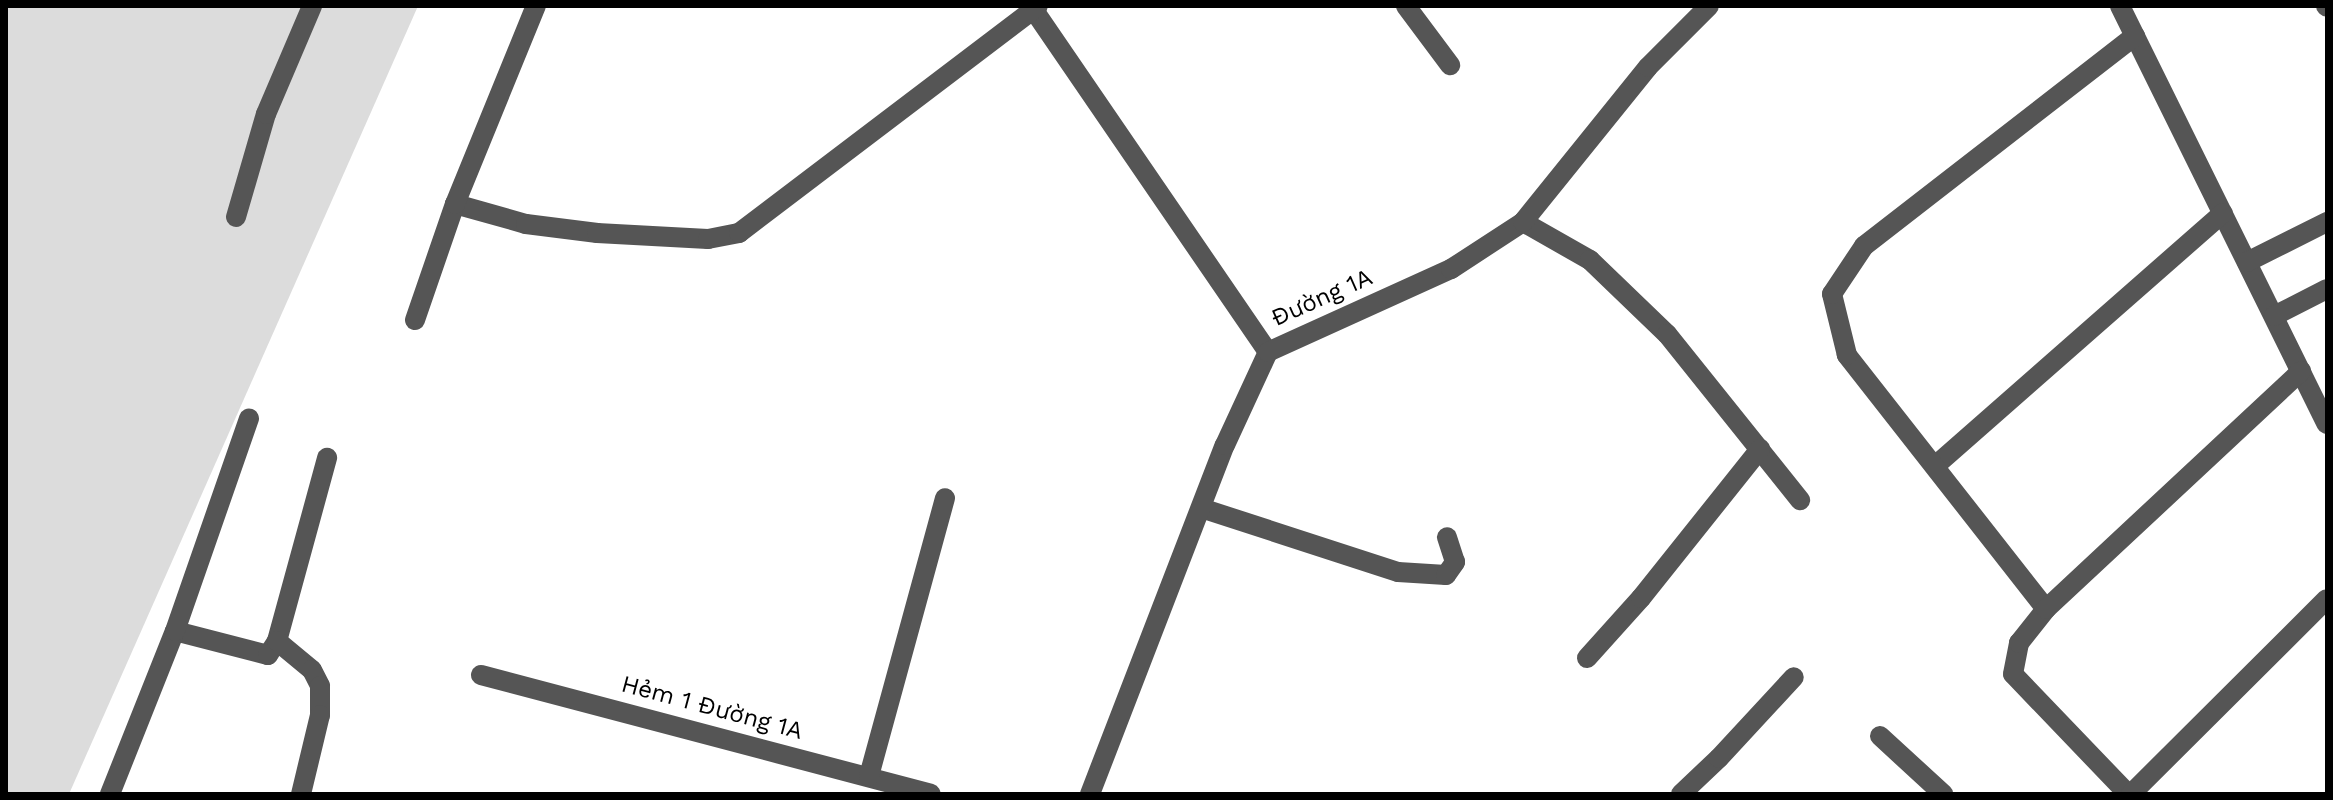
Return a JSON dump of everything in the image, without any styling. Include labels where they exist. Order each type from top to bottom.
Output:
[{"type":"street","points":[[236,217],[266,114],[312,6]]},
{"type":"street","points":[[415,320],[455,204],[536,6]]},
{"type":"street","points":[[1406,6],[1450,65]]},
{"type":"street","name":"Đường 1A","points":[[1090,794],[1225,445],[1268,352],[1451,269],[1523,222],[1648,67],[1709,6]]},
{"type":"street","points":[[2120,6],[2327,424]]},
{"type":"street","points":[[455,204],[526,224],[597,233],[708,239],[739,233],[1034,7],[1268,352]]},
{"type":"street","points":[[2046,609],[1847,355],[1832,294],[1864,246],[2135,36]]},
{"type":"street","points":[[1935,466],[2223,213]]},
{"type":"street","points":[[1523,222],[1590,260],[1667,334],[1800,500]]},
{"type":"street","points":[[2247,262],[2327,222]]},
{"type":"street","points":[[2274,316],[2327,289]]},
{"type":"street","points":[[2301,371],[2046,609],[2019,643],[2013,674],[2129,794],[2327,599]]},
{"type":"street","points":[[110,794],[175,631],[249,419]]},
{"type":"street","points":[[1587,658],[1641,598],[1760,449]]},
{"type":"street","points":[[175,631],[268,655],[277,641],[327,458]]},
{"type":"street","points":[[869,776],[945,498]]},
{"type":"street","points":[[1201,508],[1398,572],[1446,575],[1455,562],[1447,537]]},
{"type":"street","points":[[277,641],[312,670],[320,686],[320,715],[301,794]]},
{"type":"street","name":"Hẻm 1 Đường 1A","points":[[481,675],[930,794]]},
{"type":"street","points":[[1681,794],[1794,677]]},
{"type":"street","points":[[1880,736],[1943,794]]},
{"type":"shaded area","points":[[6,6],[418,6],[69,794],[6,794]]}]
